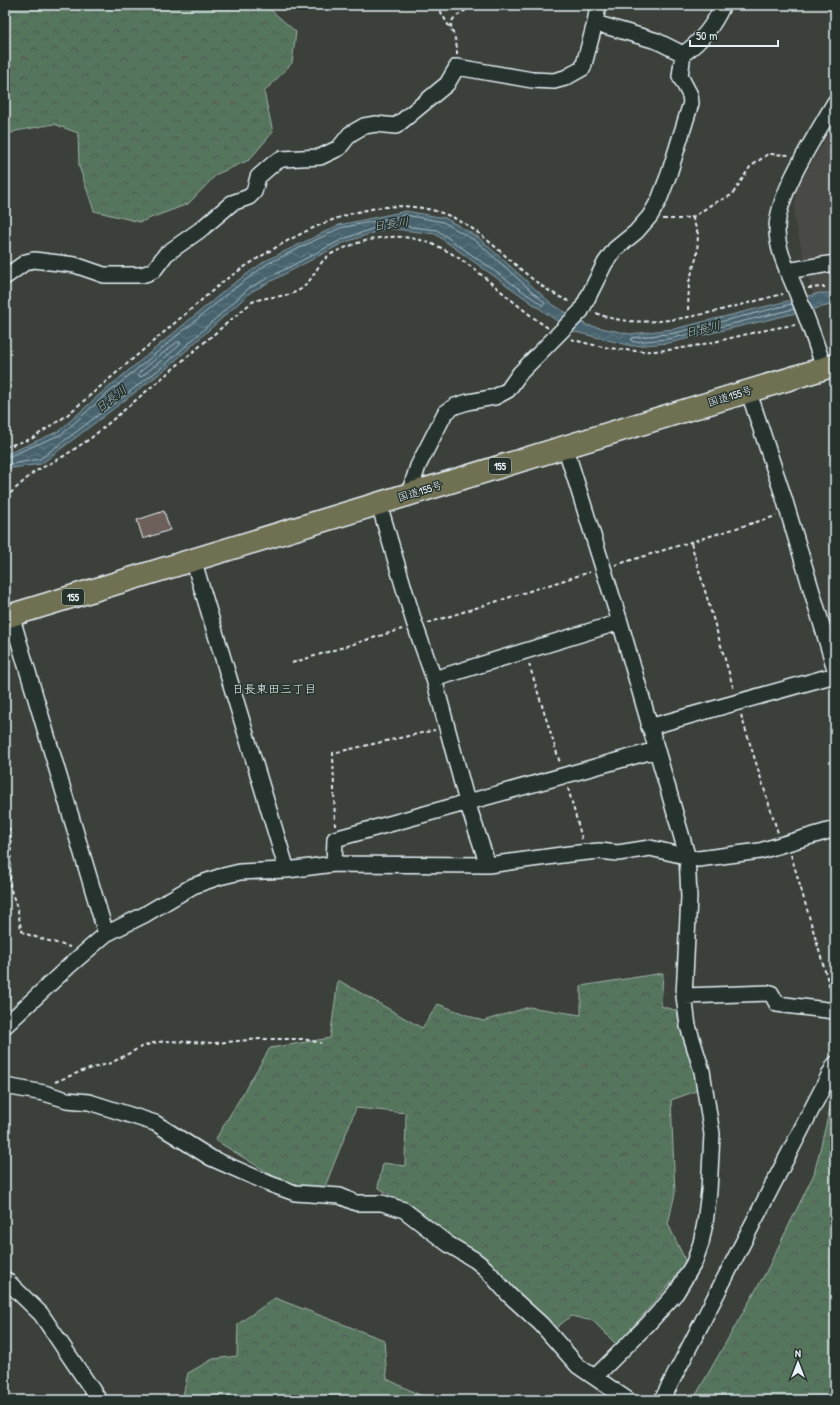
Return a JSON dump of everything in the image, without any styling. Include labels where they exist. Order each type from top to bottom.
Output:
[{"type":"highway","name":"国道155号","points":[[8,616],[379,504],[748,390],[832,367]]},
{"type":"street","points":[[5,277],[26,262],[34,260],[75,265],[104,275],[141,275],[148,273],[154,270],[166,254],[200,230],[232,203],[249,197],[254,192],[258,177],[274,163],[282,159],[320,157],[338,148],[350,134],[364,126],[376,124],[396,126],[447,84],[457,67],[532,80],[554,81],[565,78],[584,68],[598,5]]},
{"type":"street","points":[[409,494],[418,466],[445,413],[455,406],[495,397],[508,390],[520,373],[582,309],[605,264],[615,249],[636,232],[650,216],[659,200],[669,174],[691,103],[690,95],[680,76],[683,54],[696,45],[710,29],[723,5]]},
{"type":"street","points":[[595,23],[657,41],[683,54]]},
{"type":"street","points":[[832,367],[806,320],[797,293],[787,271],[779,244],[777,230],[778,216],[784,197],[835,102]]},
{"type":"street","points":[[787,271],[835,263]]},
{"type":"street","points":[[748,390],[784,498],[835,669]]},
{"type":"street","points":[[565,446],[620,622],[687,855],[689,897],[684,996],[688,1026],[702,1071],[712,1134],[709,1191],[701,1244],[694,1262],[676,1293],[648,1324],[595,1377]]},
{"type":"street","points":[[379,504],[415,626],[434,679],[467,802],[488,865]]},
{"type":"street","points":[[193,559],[287,870]]},
{"type":"street","points":[[8,616],[106,934]]},
{"type":"street","points":[[434,679],[620,622]]},
{"type":"street","points":[[649,727],[835,675]]},
{"type":"street","points":[[334,864],[335,839],[656,750]]},
{"type":"street","points":[[5,1026],[106,934],[144,915],[193,886],[240,872],[287,870],[334,864],[488,865],[599,851],[618,853],[650,848],[698,858],[760,851],[835,829]]},
{"type":"street","points":[[684,996],[771,993],[777,1004],[835,1011]]},
{"type":"street","points":[[662,1400],[835,1064]]},
{"type":"street","points":[[5,1086],[44,1093],[68,1100],[89,1102],[155,1124],[211,1158],[270,1184],[295,1193],[340,1196],[356,1203],[382,1202],[404,1210],[448,1244],[485,1268],[509,1296],[541,1324],[578,1366],[628,1400]]},
{"type":"street","points":[[5,1279],[40,1314],[99,1400]]},
{"type":"path","points":[[437,5],[451,30],[458,49],[457,67]]},
{"type":"path","points":[[451,30],[451,23],[455,16],[476,5]]},
{"type":"path","points":[[650,216],[666,220],[692,216],[712,204],[732,195],[750,167],[768,154],[795,155],[804,159]]},
{"type":"path","points":[[5,448],[32,439],[66,416],[237,272],[299,236],[351,214],[410,206],[424,208],[447,216],[468,226],[482,236],[546,290],[582,309],[606,318],[634,322],[669,321],[797,293],[805,288],[825,287]]},
{"type":"path","points":[[688,310],[689,282],[697,255],[698,234],[692,216]]},
{"type":"path","points":[[5,498],[34,472],[64,456],[91,438],[252,302],[260,298],[282,297],[300,289],[308,283],[326,257],[370,239],[382,237],[414,238],[431,242],[445,249],[558,333],[572,340],[604,347],[630,351],[654,351],[692,346],[806,320]]},
{"type":"path","points":[[292,663],[415,626]]},
{"type":"path","points":[[525,651],[586,853]]},
{"type":"path","points":[[335,839],[333,753],[447,727]]},
{"type":"path","points":[[5,821],[10,831],[11,838],[10,887],[24,933],[72,947],[84,954]]},
{"type":"path","points":[[788,844],[835,1005]]},
{"type":"path","points":[[44,1093],[48,1087],[57,1082],[82,1071],[111,1063],[141,1047],[153,1043],[166,1041],[215,1044],[260,1039],[302,1039],[321,1043]]},
{"type":"shaded area","points":[[835,122],[835,295],[814,299],[794,217],[797,189]]},
{"type":"green space","points":[[5,5],[265,5],[296,32],[292,63],[264,92],[273,132],[249,160],[217,174],[188,204],[140,222],[94,211],[79,166],[78,133],[54,124],[16,131],[5,136]]},
{"type":"green space","points":[[663,973],[661,1006],[678,1011],[699,1090],[671,1100],[675,1193],[668,1224],[687,1264],[617,1345],[593,1321],[571,1316],[551,1332],[475,1257],[378,1187],[383,1163],[405,1166],[406,1113],[356,1108],[324,1189],[293,1188],[215,1140],[270,1048],[330,1038],[338,980],[422,1028],[438,1004],[483,1021],[529,1007],[581,1015],[581,986]]},
{"type":"green space","points":[[835,1095],[835,1400],[693,1400],[766,1272],[814,1174],[832,1100]]},
{"type":"green space","points":[[275,1298],[384,1340],[387,1379],[430,1400],[182,1400],[188,1373],[213,1359],[237,1356],[238,1324]]},
{"type":"water","name":"日長川","points":[[406,211],[445,218],[478,237],[552,304],[587,325],[630,334],[674,329],[820,293],[835,293],[835,304],[669,343],[632,346],[571,331],[435,234],[387,228],[343,243],[251,292],[167,368],[41,464],[5,469],[5,455],[59,431],[99,395],[229,287],[265,261],[339,225]]},
{"type":"building","points":[[164,511],[170,530],[143,539],[137,520]]},
{"type":"district","name":"日長東田三丁目","points":[[274,689]]}]
